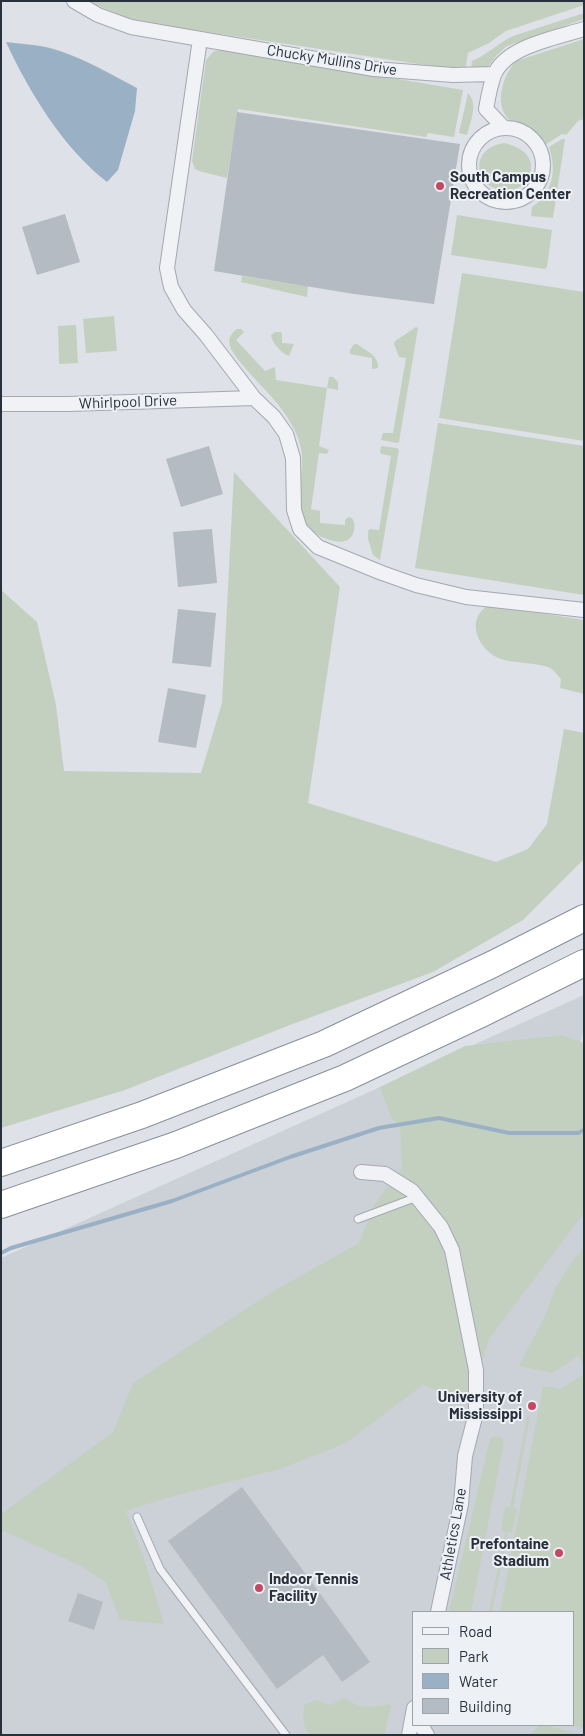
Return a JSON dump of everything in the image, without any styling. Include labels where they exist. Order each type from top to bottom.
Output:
[{"type":"highway","points":[[1,1163],[142,1115],[324,1044],[493,964],[584,918]]},
{"type":"highway","points":[[1,1205],[176,1145],[345,1078],[483,1014],[584,963]]},
{"type":"street","name":"Chucky Mullins Drive","points":[[74,1],[98,15],[131,26],[200,39],[374,69],[453,75],[494,74]]},
{"type":"street","points":[[479,141],[494,74],[504,61],[519,50],[584,29]]},
{"type":"street","points":[[200,39],[167,268],[171,288],[184,310],[206,335],[254,398],[274,417],[286,434],[293,458],[294,510],[300,529],[318,546],[382,574],[416,585],[466,597],[584,610]]},
{"type":"street","points":[[486,109],[504,128]]},
{"type":"street","points":[[504,128],[527,134],[536,143],[542,154],[541,178],[535,189],[526,197],[514,202],[490,199],[480,192],[473,182],[469,171],[469,158],[479,141],[492,131],[504,128]]},
{"type":"street","name":"Whirlpool Drive","points":[[1,404],[68,404],[254,398]]},
{"type":"street","name":"Athletics Lane","points":[[361,1172],[385,1174],[412,1191],[441,1227],[452,1250],[476,1370],[476,1413],[465,1456],[461,1504],[438,1611]]},
{"type":"street","points":[[409,1735],[412,1719]]},
{"type":"lane","points":[[358,1219],[417,1197]]},
{"type":"lane","points":[[137,1517],[160,1569],[286,1735]]},
{"type":"shaded area","points":[[584,995],[584,1030],[557,1123],[584,1103],[584,1735],[1,1735],[1,1258]]},
{"type":"green space","points":[[86,1],[584,1],[584,5],[506,31],[489,43],[468,53],[465,71],[161,25],[128,18]]},
{"type":"green space","points":[[584,13],[584,19],[507,46],[488,67],[480,72],[471,71],[472,61],[513,36]]},
{"type":"green space","points":[[584,39],[584,119],[578,121],[566,135],[562,134],[545,145],[532,133],[515,124],[507,117],[501,101],[503,84],[516,61]]},
{"type":"green space","points":[[221,49],[463,90],[454,137],[428,133],[426,137],[238,109],[227,178],[199,171],[195,169],[192,161],[206,60],[213,52]]},
{"type":"green space","points":[[468,93],[473,102],[473,108],[467,135],[459,133]]},
{"type":"green space","points":[[565,139],[553,218],[531,216],[532,207],[545,195],[549,188],[553,164],[549,147]]},
{"type":"green space","points":[[504,143],[523,151],[530,161],[531,167],[530,174],[524,183],[510,190],[498,189],[489,185],[483,178],[480,170],[480,162],[484,153],[492,147]]},
{"type":"green space","points":[[457,215],[552,230],[547,267],[545,269],[451,255]]},
{"type":"green space","points":[[462,273],[584,292],[584,441],[439,418]]},
{"type":"green space","points":[[242,276],[308,286],[307,297],[241,282]]},
{"type":"green space","points":[[114,316],[117,351],[86,353],[83,319]]},
{"type":"green space","points":[[76,325],[78,363],[59,364],[58,326]]},
{"type":"green space","points":[[416,327],[418,328],[399,442],[381,440],[383,433],[393,433],[406,358],[399,357],[394,344],[395,341]]},
{"type":"green space","points":[[237,329],[241,329],[244,332],[236,340],[265,371],[275,367],[276,380],[327,388],[319,446],[329,450],[327,454],[319,453],[311,509],[320,511],[320,523],[345,525],[345,520],[348,517],[352,518],[354,532],[346,541],[341,542],[321,537],[311,530],[303,520],[298,502],[302,469],[299,440],[287,416],[231,349],[230,338]]},
{"type":"green space","points":[[275,332],[281,332],[282,343],[294,344],[289,356],[280,351],[275,345],[271,335]]},
{"type":"green space","points":[[354,344],[368,351],[374,357],[378,368],[372,369],[372,358],[350,354]]},
{"type":"green space","points":[[329,377],[333,377],[338,382],[338,390],[327,388]]},
{"type":"green space","points":[[438,423],[584,446],[584,595],[415,568]]},
{"type":"green space","points":[[381,446],[397,448],[399,450],[380,560],[373,555],[368,539],[368,531],[370,529],[379,530],[391,456],[380,453]]},
{"type":"green space","points":[[234,472],[340,587],[308,803],[496,862],[528,849],[547,824],[564,729],[584,733],[584,859],[523,920],[433,972],[290,1025],[125,1090],[1,1128],[1,590],[37,622],[56,705],[64,771],[201,773],[222,703]]},
{"type":"green space","points":[[489,605],[584,620],[584,694],[560,688],[561,679],[546,666],[501,659],[486,649],[477,634],[476,626],[477,618],[481,611]]},
{"type":"green space","points":[[562,1035],[584,1043],[584,1213],[489,1339],[469,1404],[423,1385],[346,1443],[280,1469],[170,1497],[126,1511],[144,1558],[164,1624],[120,1620],[106,1583],[81,1566],[1,1530],[1,1514],[113,1432],[133,1383],[270,1293],[359,1243],[374,1205],[402,1168],[400,1127],[391,1117],[380,1087],[465,1046]]},
{"type":"green space","points":[[584,1247],[584,1366],[578,1356],[553,1373],[519,1366],[545,1316],[554,1291],[568,1267]]},
{"type":"green space","points":[[584,1374],[584,1728],[574,1726],[575,1611],[500,1611],[543,1386],[560,1389]]},
{"type":"green space","points":[[527,1416],[530,1417],[513,1508],[517,1509],[512,1533],[508,1532],[492,1611],[489,1611],[505,1532],[501,1530],[505,1506],[510,1507]]},
{"type":"green space","points":[[494,1436],[501,1437],[504,1442],[471,1611],[449,1611],[490,1439]]},
{"type":"green space","points":[[344,1698],[366,1707],[390,1704],[385,1735],[309,1735],[304,1724],[304,1705],[315,1700],[331,1705]]},
{"type":"green space","points":[[539,1726],[551,1726],[584,1735],[529,1735]]},
{"type":"water","points":[[6,42],[40,46],[60,51],[90,63],[137,88],[135,111],[118,170],[107,182],[76,153],[49,118],[25,80]]},
{"type":"building","points":[[237,112],[460,144],[434,304],[354,294],[214,271]]},
{"type":"building","points":[[65,214],[80,262],[37,275],[22,227]]},
{"type":"building","points":[[209,446],[223,494],[181,507],[166,459]]},
{"type":"building","points":[[212,529],[217,583],[178,587],[173,532]]},
{"type":"building","points":[[178,609],[216,613],[211,667],[172,663]]},
{"type":"building","points":[[168,688],[206,695],[196,748],[158,742]]},
{"type":"building","name":"Indoor Tennis Facility","points":[[242,1487],[370,1662],[342,1682],[323,1655],[277,1689],[168,1541]]},
{"type":"building","points":[[78,1593],[103,1602],[94,1630],[68,1621]]},
{"type":"waterway","points":[[1,1253],[11,1248],[172,1201],[290,1157],[379,1128],[439,1118],[509,1133],[578,1133],[584,1130]]},
{"type":"place","name":"South Campus Recreation Center","points":[[440,186]]},
{"type":"place","name":"University of Mississippi","points":[[532,1406]]},
{"type":"place","name":"Prefontaine Stadium","points":[[559,1553]]},
{"type":"place","name":"Indoor Tennis Facility","points":[[259,1588]]}]
